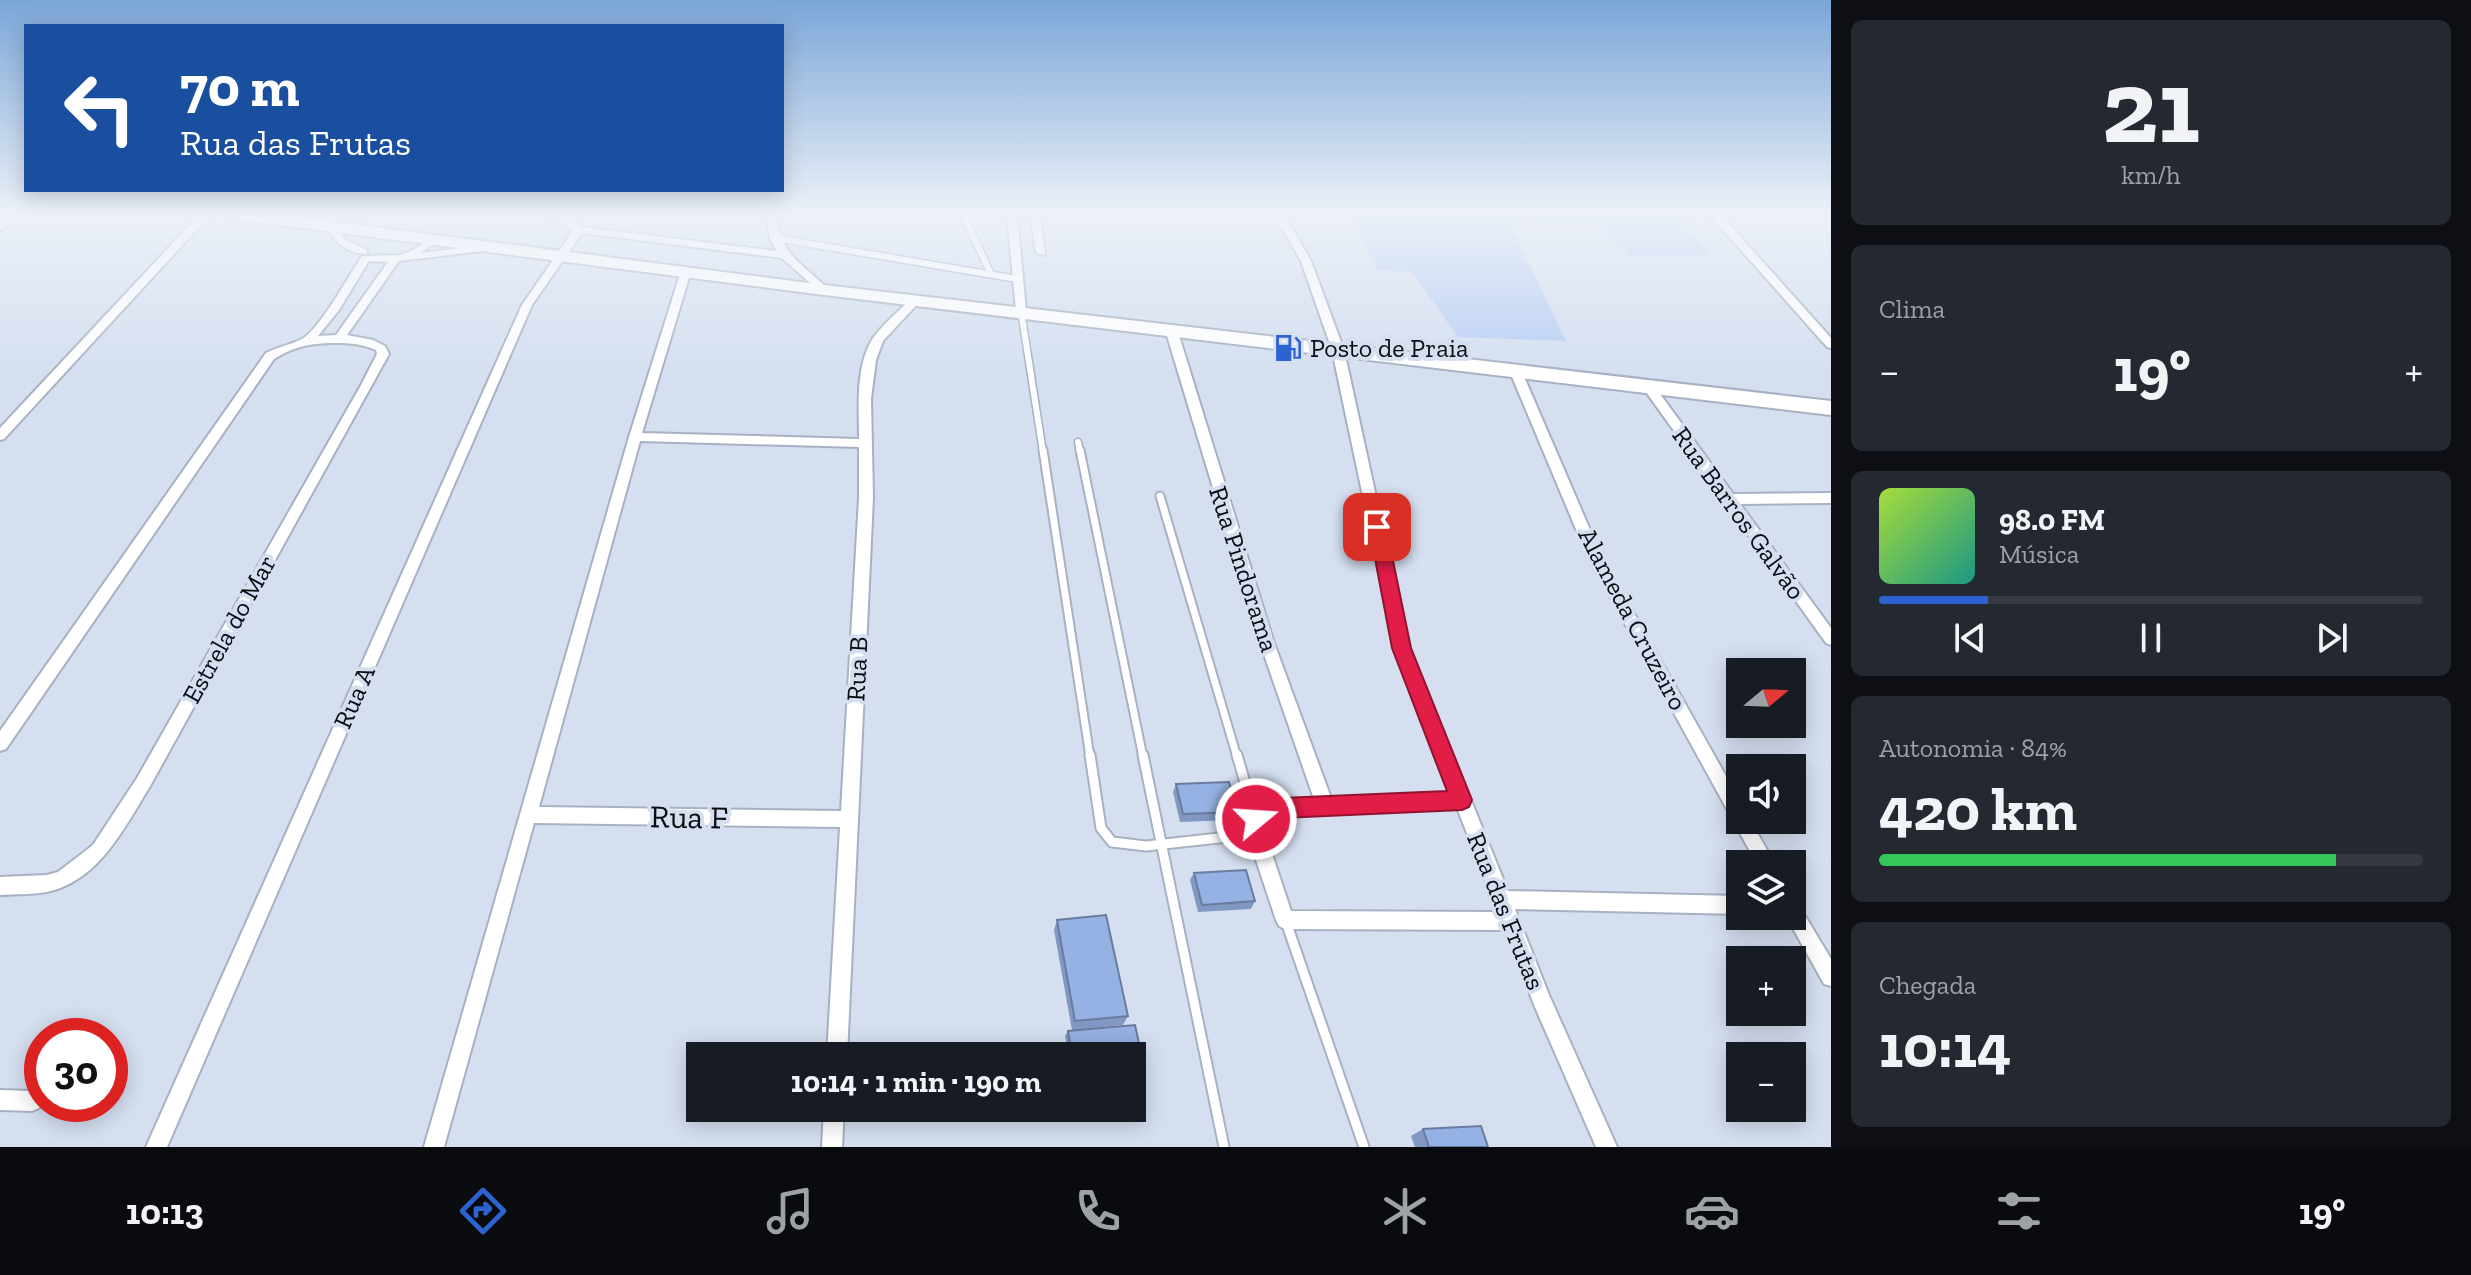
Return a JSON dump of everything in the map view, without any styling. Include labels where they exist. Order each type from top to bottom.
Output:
[{"type":"main road","points":[[660,268],[824,290],[1831,408]]},
{"type":"street","points":[[0,436],[156,268]]},
{"type":"street","name":"Estrela do Mar","points":[[309,339],[335,308],[357,268]]},
{"type":"street","points":[[338,340],[393,268]]},
{"type":"street","name":"Rua A","points":[[156,1147],[504,355],[527,305],[555,268]]},
{"type":"street","points":[[798,268],[824,290]]},
{"type":"street","points":[[1016,268],[1021,311]]},
{"type":"street","name":"Rua das Frutas","points":[[1308,268],[1338,350],[1402,648],[1509,921],[1607,1147]]},
{"type":"street","points":[[1762,268],[1831,345]]},
{"type":"street","points":[[434,1147],[635,437],[686,271]]},
{"type":"street","name":"Rua B","points":[[838,1042],[866,498],[865,443],[870,360],[878,340],[917,299]]},
{"type":"street","name":"Rua Pindorama","points":[[1171,329],[1257,611],[1325,806]]},
{"type":"street","name":"Estrela do Mar","points":[[0,744],[257,372],[281,348],[309,339],[377,346],[383,354],[143,783],[99,851],[77,871],[47,884],[0,886]]},
{"type":"street","name":"Alameda Cruzeiro","points":[[1516,372],[1593,553],[1726,792]]},
{"type":"street","name":"Rua Barros Galvão","points":[[1648,386],[1831,639]]},
{"type":"street","points":[[635,437],[865,443]]},
{"type":"street","points":[[1729,499],[1831,498]]},
{"type":"street","points":[[1462,800],[1281,808],[1263,812],[1256,826],[1285,920],[1509,921]]},
{"type":"street","name":"Rua F","points":[[529,815],[848,819]]},
{"type":"street","points":[[1501,900],[1726,905]]},
{"type":"street","points":[[1804,930],[1831,977]]},
{"type":"street","points":[[0,1100],[24,1101]]},
{"type":"street","points":[[832,1147],[833,1122]]},
{"type":"lane","points":[[962,268],[1017,279]]},
{"type":"lane","points":[[988,268],[990,272]]},
{"type":"lane","points":[[1021,311],[1101,828],[1112,842],[1122,845],[1160,844],[1256,826],[1160,496]]},
{"type":"lane","points":[[1078,442],[1224,1147]]},
{"type":"lane","points":[[1285,920],[1364,1147]]},
{"type":"shaded area","points":[[1376,268],[1531,268],[1566,341],[1458,337],[1412,272]]},
{"type":"building","points":[[1229,782],[1237,812],[1183,814],[1176,784]]},
{"type":"building","points":[[1246,870],[1255,901],[1202,905],[1194,873]]},
{"type":"building","points":[[1106,915],[1128,1016],[1075,1021],[1057,920]]},
{"type":"building","points":[[1135,1025],[1139,1042],[1070,1042],[1068,1031]]},
{"type":"building","points":[[1481,1126],[1488,1147],[1429,1147],[1423,1129]]},
{"type":"place","name":"Posto de Praia","points":[[1288,348]]},
{"type":"route","points":[[1256,819],[1263,812],[1281,808],[1462,800],[1402,648],[1377,527]]}]
